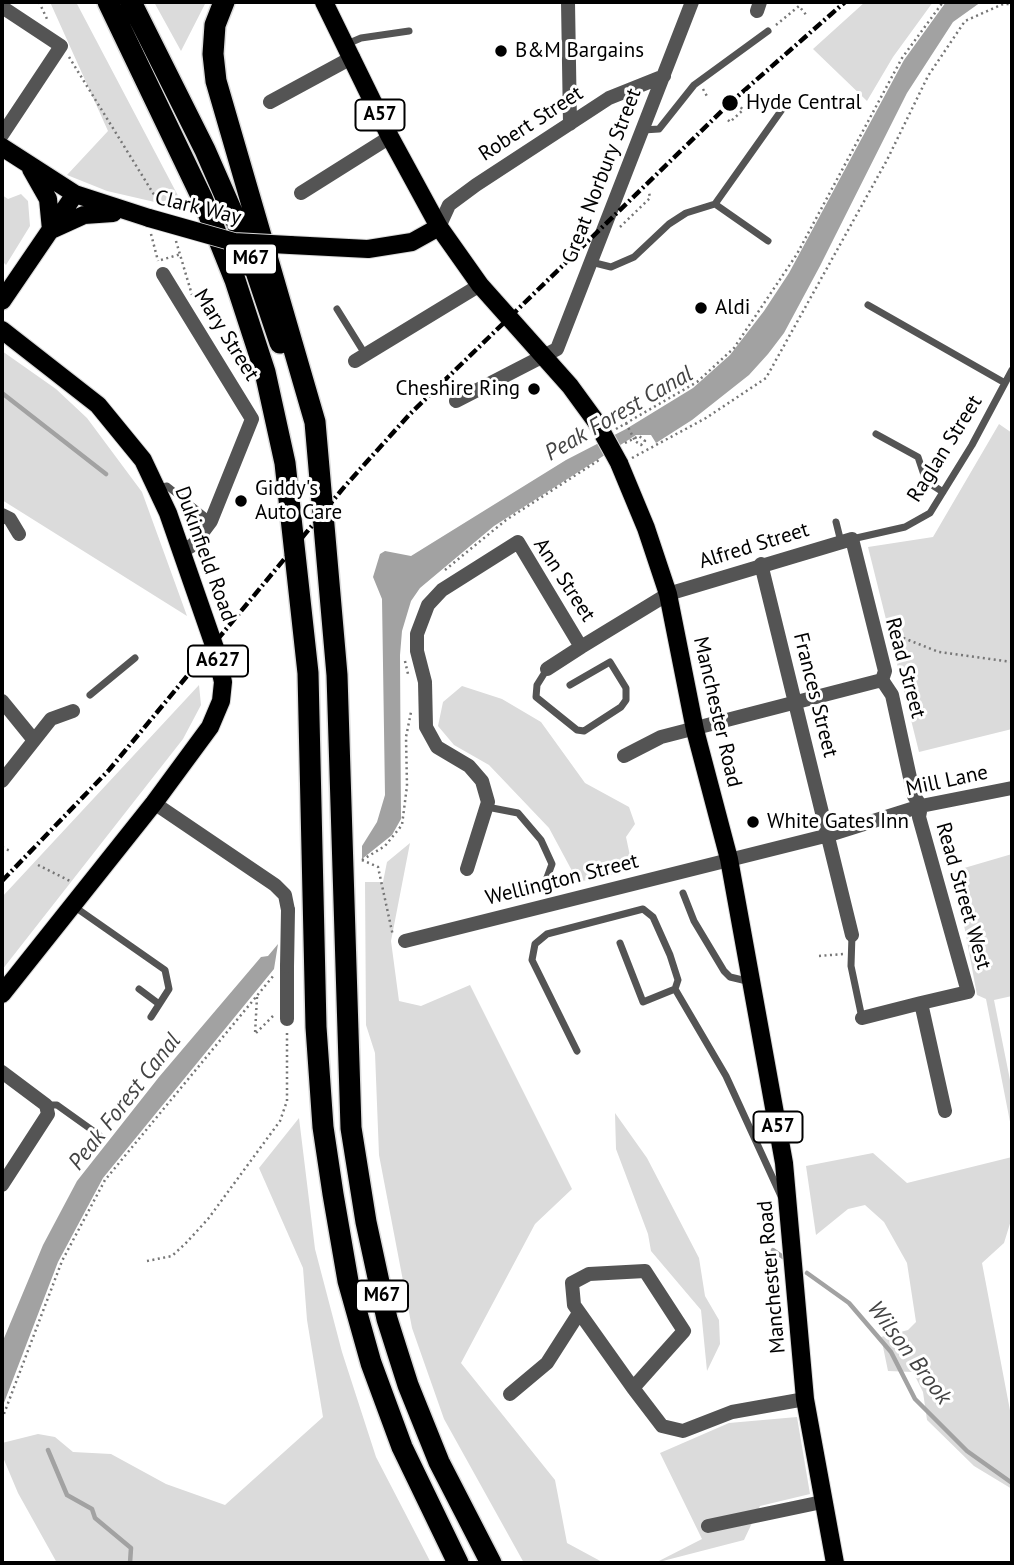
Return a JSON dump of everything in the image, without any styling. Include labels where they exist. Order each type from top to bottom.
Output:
[{"type":"highway","name":"M67","points":[[93,2],[189,195],[265,372]]},
{"type":"highway","name":"M67","points":[[108,2],[202,198],[236,280],[265,372],[285,463],[307,660],[316,1027],[323,1127],[333,1194],[348,1281],[371,1363],[402,1447],[458,1563]]},
{"type":"highway","name":"M67","points":[[131,2],[205,150],[248,248],[298,399],[327,532]]},
{"type":"highway","name":"M67","points":[[224,2],[215,25],[213,54],[216,81],[315,422],[327,532],[337,675],[350,1115],[357,1168],[387,1319],[408,1385],[439,1462],[491,1563]]},
{"type":"main road","name":"Manchester Road","points":[[324,2],[390,137],[439,228],[480,285],[570,386],[597,423],[646,528],[667,594],[695,730],[729,859],[784,1163],[804,1399],[835,1563]]},
{"type":"main road","name":"Clark Way","points":[[2,147],[30,168],[75,194],[124,213],[157,218],[234,242],[368,249],[412,242],[439,228]]},
{"type":"main road","points":[[30,168],[48,199],[51,230]]},
{"type":"main road","points":[[2,301],[75,194]]},
{"type":"main road","points":[[51,230],[94,212],[124,213]]},
{"type":"main road","name":"Dukinfield Road","points":[[2,330],[98,405],[143,460],[159,488],[216,651],[223,692],[210,727],[154,803],[2,994]]},
{"type":"street","points":[[568,2],[570,124]]},
{"type":"street","name":"Great Norbury Street","points":[[456,401],[557,349],[692,2]]},
{"type":"street","points":[[2,135],[61,46],[5,6]]},
{"type":"street","points":[[270,102],[350,51]]},
{"type":"street","name":"Robert Street","points":[[439,228],[449,205],[609,98],[664,76]]},
{"type":"street","points":[[301,193],[390,137]]},
{"type":"street","name":"Mary Street","points":[[163,274],[252,419],[211,521]]},
{"type":"street","points":[[361,358],[480,285]]},
{"type":"street","points":[[2,515],[10,519],[19,534]]},
{"type":"street","points":[[180,552],[193,545],[211,521]]},
{"type":"street","name":"Alfred Street","points":[[667,594],[761,564],[847,541]]},
{"type":"street","name":"Read Street","points":[[847,541],[885,671],[882,680],[892,695],[914,796],[921,806]]},
{"type":"street","name":"Ann Street","points":[[486,807],[482,780],[469,766],[437,747],[426,727],[425,682],[417,651],[417,634],[428,605],[442,590],[518,542],[582,647],[667,594]]},
{"type":"street","name":"Frances Street","points":[[761,564],[852,935]]},
{"type":"street","points":[[547,669],[582,647]]},
{"type":"street","points":[[624,756],[661,737],[796,705],[882,680]]},
{"type":"street","points":[[2,701],[33,740]]},
{"type":"street","points":[[2,781],[51,719],[76,710]]},
{"type":"street","name":"Mill Lane","points":[[729,859],[829,835],[921,806],[1012,788]]},
{"type":"street","points":[[154,803],[275,885],[285,895],[288,910],[283,967],[287,1019]]},
{"type":"street","name":"Read Street West","points":[[921,806],[919,817],[968,992],[921,1003]]},
{"type":"street","points":[[467,869],[486,807]]},
{"type":"street","name":"Wellington Street","points":[[405,941],[729,859]]},
{"type":"street","points":[[862,1018],[921,1003],[945,1111]]},
{"type":"street","points":[[2,1072],[46,1105],[48,1114],[2,1185]]},
{"type":"street","points":[[633,1388],[684,1331],[645,1271],[589,1275],[572,1283],[574,1306],[633,1388],[662,1426],[682,1431],[732,1412],[804,1399]]},
{"type":"street","points":[[510,1394],[547,1363],[579,1312]]},
{"type":"street","points":[[708,1526],[822,1502]]},
{"type":"lane","points":[[350,51],[361,38],[409,31]]},
{"type":"lane","points":[[643,130],[659,128],[694,85],[768,31]]},
{"type":"lane","points":[[591,262],[611,267],[634,257],[669,224],[686,213],[715,204],[788,101]]},
{"type":"lane","points":[[715,204],[768,240]]},
{"type":"lane","points":[[868,304],[1005,383]]},
{"type":"lane","points":[[337,309],[361,358]]},
{"type":"lane","name":"Raglan Street","points":[[847,541],[905,527],[930,513],[1012,370]]},
{"type":"lane","points":[[876,435],[918,457],[926,481],[943,492]]},
{"type":"lane","points":[[159,488],[167,486],[211,521]]},
{"type":"lane","points":[[836,522],[847,541]]},
{"type":"lane","points":[[90,695],[135,658]]},
{"type":"lane","points":[[547,669],[537,685],[536,697],[577,730],[584,731],[626,700],[626,688],[610,662],[570,685]]},
{"type":"lane","points":[[486,807],[518,813],[541,840],[552,863],[545,883],[525,888]]},
{"type":"lane","points":[[683,893],[694,921],[724,971],[730,977],[751,982]]},
{"type":"lane","points":[[72,905],[165,970],[169,989],[151,1017]]},
{"type":"lane","points":[[577,1051],[533,960],[535,944],[547,934],[643,909],[653,917],[670,955],[678,981],[676,989],[726,1076],[790,1216]]},
{"type":"lane","points":[[852,935],[854,984],[862,1018]]},
{"type":"lane","points":[[620,943],[643,1002],[676,989]]},
{"type":"lane","points":[[139,989],[159,1004]]},
{"type":"lane","points":[[46,1105],[57,1105],[99,1135]]},
{"type":"path","points":[[38,2],[61,46],[155,192],[157,218],[152,244],[158,261],[181,254]]},
{"type":"path","points":[[615,429],[697,382],[734,348],[797,254],[902,58],[943,2]]},
{"type":"path","points":[[614,456],[656,448],[753,390],[766,378],[887,160],[928,76],[965,21],[1003,4],[1012,4]]},
{"type":"path","points":[[768,31],[799,6],[807,16]]},
{"type":"path","points":[[728,120],[730,122],[743,110],[739,105]]},
{"type":"path","points":[[602,234],[613,234],[650,198],[649,192]]},
{"type":"path","points":[[176,242],[194,300],[183,306]]},
{"type":"path","points":[[506,520],[614,456],[639,436],[645,442],[640,445],[635,441],[626,423]]},
{"type":"path","points":[[872,625],[939,652],[1012,662]]},
{"type":"path","points":[[2,847],[10,850]]},
{"type":"path","points":[[362,860],[378,867],[394,941],[405,941]]},
{"type":"path","points":[[38,866],[85,888]]},
{"type":"path","points":[[819,956],[835,952],[852,959]]},
{"type":"path","points":[[2,1419],[62,1261],[105,1181],[283,967]]},
{"type":"path","points":[[257,997],[255,1034],[287,1002]]},
{"type":"path","points":[[147,1261],[172,1256],[186,1243],[208,1219],[280,1121],[286,1101],[287,1019]]},
{"type":"shaded area","points":[[50,2],[76,2],[185,209],[107,191],[67,175],[108,131]]},
{"type":"shaded area","points":[[154,2],[206,2],[181,51]]},
{"type":"shaded area","points":[[865,2],[933,2],[893,57],[867,101],[813,49]]},
{"type":"shaded area","points":[[946,2],[981,2],[953,22],[907,93],[820,266],[784,333],[768,354],[749,375],[692,420],[656,443],[651,435],[636,435],[494,526],[420,588],[411,601],[402,631],[400,655],[401,819],[392,835],[362,859],[362,846],[377,822],[385,795],[382,599],[373,577],[380,554],[385,551],[411,556],[566,460],[626,429],[693,388],[730,355],[789,273],[904,60]]},
{"type":"shaded area","points":[[21,194],[28,201],[30,226],[6,265],[2,261],[2,195],[8,199]]},
{"type":"shaded area","points":[[2,351],[56,389],[87,418],[142,492],[187,616],[2,500]]},
{"type":"shaded area","points":[[999,424],[1012,433],[1012,729],[919,752],[868,547],[933,537]]},
{"type":"shaded area","points":[[199,685],[201,705],[183,739],[2,970],[2,897]]},
{"type":"shaded area","points":[[462,686],[502,699],[541,722],[585,783],[629,807],[635,824],[626,837],[633,870],[578,882],[549,828],[489,765],[454,745],[438,726],[443,702]]},
{"type":"shaded area","points":[[410,843],[391,941],[399,1001],[421,1006],[470,985],[572,1189],[535,1224],[461,1363],[555,1480],[567,1543],[604,1563],[524,1563],[444,1419],[412,1328],[379,1155],[375,1053],[366,1025],[365,882],[383,882],[387,862]]},
{"type":"shaded area","points":[[1012,854],[1012,996],[994,1000],[1012,1090],[1012,1132],[986,999],[977,995],[954,871]]},
{"type":"shaded area","points":[[278,944],[274,969],[103,1178],[58,1262],[2,1408],[2,1343],[43,1245],[77,1181],[159,1077],[261,957],[268,956]]},
{"type":"shaded area","points":[[615,1113],[647,1158],[699,1258],[705,1296],[719,1320],[720,1344],[707,1371],[701,1310],[651,1251],[648,1234],[616,1149]]},
{"type":"shaded area","points":[[299,1118],[315,1249],[342,1352],[376,1457],[431,1563],[57,1563],[18,1493],[2,1455],[2,1443],[38,1434],[55,1437],[73,1452],[111,1454],[166,1484],[225,1505],[323,1417],[307,1320],[303,1268],[259,1168]]},
{"type":"shaded area","points":[[873,1153],[907,1183],[1012,1157],[1012,1217],[1004,1243],[982,1263],[1012,1421],[1012,1489],[974,1466],[927,1420],[923,1392],[913,1372],[888,1371],[881,1337],[908,1330],[916,1322],[907,1263],[884,1222],[865,1205],[848,1209],[816,1235],[806,1166]]},
{"type":"shaded area","points":[[797,1417],[810,1494],[760,1506],[744,1540],[655,1563],[702,1539],[660,1453],[729,1423]]},
{"type":"waterway","points":[[2,393],[106,474]]},
{"type":"waterway","name":"Wilson Brook","points":[[773,1250],[783,1257]]},
{"type":"waterway","name":"Wilson Brook","points":[[807,1273],[849,1303],[891,1352],[915,1399],[967,1451],[1012,1483]]},
{"type":"waterway","points":[[48,1450],[67,1495],[92,1509],[95,1518],[131,1548],[130,1563]]},
{"type":"railway","points":[[2,881],[109,770],[345,486],[409,415],[730,103],[845,2]]},
{"type":"place","name":"B&M Bargains","points":[[501,51]]},
{"type":"place","name":"Hyde Central","points":[[730,103]]},
{"type":"place","name":"Aldi","points":[[701,308]]},
{"type":"place","name":"Cheshire Ring","points":[[534,389]]},
{"type":"place","name":"Giddy's Auto Care","points":[[241,501]]},
{"type":"place","name":"White Gates Inn","points":[[753,822]]},
{"type":"water label","name":"Peak Forest Canal","points":[[619,414]]},
{"type":"water label","name":"Peak Forest Canal","points":[[125,1102]]}]
